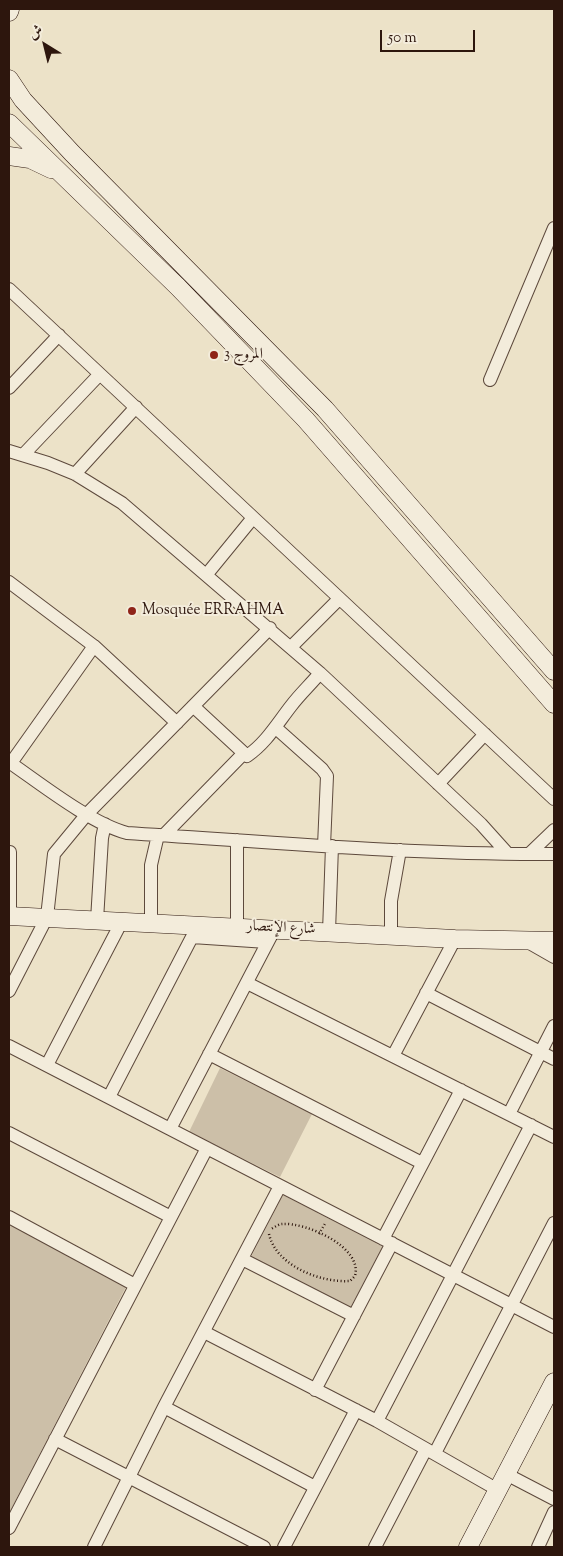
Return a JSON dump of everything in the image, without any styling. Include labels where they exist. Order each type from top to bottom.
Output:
[{"type":"main road","points":[[9,79],[23,100],[72,153],[325,409],[554,671]]},
{"type":"main road","points":[[9,123],[178,287],[306,420],[554,704]]},
{"type":"main road","points":[[9,156],[30,159],[64,176]]},
{"type":"main road","name":"شارع الإنتصار","points":[[10,916],[237,927],[271,935],[329,932],[526,942],[554,941]]},
{"type":"main road","points":[[468,1547],[554,1382]]},
{"type":"street","points":[[490,380],[554,228]]},
{"type":"street","points":[[10,293],[136,407],[252,519],[554,799]]},
{"type":"street","points":[[9,388],[59,336]]},
{"type":"street","points":[[23,455],[99,375]]},
{"type":"street","points":[[75,474],[136,407]]},
{"type":"street","points":[[9,451],[75,474],[122,503],[291,646],[481,824],[508,854]]},
{"type":"street","points":[[207,574],[252,519]]},
{"type":"street","points":[[9,582],[94,646],[176,723]]},
{"type":"street","points":[[291,646],[339,599]]},
{"type":"street","points":[[9,991],[47,917],[54,854],[87,814],[270,628]]},
{"type":"street","points":[[94,646],[10,762],[105,824],[127,833],[400,850],[554,854]]},
{"type":"street","points":[[193,706],[247,756],[276,728],[290,707],[320,673]]},
{"type":"street","points":[[276,728],[322,769],[327,776],[329,932]]},
{"type":"street","points":[[438,784],[485,734]]},
{"type":"street","points":[[151,923],[151,865],[161,835],[243,754]]},
{"type":"street","points":[[97,920],[102,838],[105,824]]},
{"type":"street","points":[[529,854],[554,830]]},
{"type":"street","points":[[237,840],[237,927]]},
{"type":"street","points":[[391,935],[391,901],[400,850]]},
{"type":"street","points":[[10,852],[10,916]]},
{"type":"street","points":[[47,1065],[122,921]]},
{"type":"street","points":[[109,1097],[192,937],[271,935],[170,1129]]},
{"type":"street","points":[[393,1056],[455,939]]},
{"type":"street","points":[[526,942],[554,957]]},
{"type":"street","points":[[247,983],[554,1137]]},
{"type":"street","points":[[426,993],[554,1059]]},
{"type":"street","points":[[509,1114],[554,1026]]},
{"type":"street","points":[[9,1046],[554,1327]]},
{"type":"street","points":[[210,1054],[422,1163]]},
{"type":"street","points":[[316,1390],[354,1316],[422,1163],[461,1090]]},
{"type":"street","points":[[377,1421],[531,1125]]},
{"type":"street","points":[[9,1133],[171,1217]]},
{"type":"street","points":[[9,1528],[207,1148]]},
{"type":"street","points":[[94,1547],[128,1477],[280,1186]]},
{"type":"street","points":[[9,1217],[135,1285]]},
{"type":"street","points":[[375,1547],[512,1305],[554,1224]]},
{"type":"street","points":[[242,1259],[354,1316]]},
{"type":"street","points":[[204,1332],[431,1451],[502,1482],[554,1499]]},
{"type":"street","points":[[164,1408],[315,1487]]},
{"type":"street","points":[[284,1547],[356,1410]]},
{"type":"street","points":[[55,1439],[128,1477],[245,1543],[264,1547]]},
{"type":"street","points":[[538,1547],[554,1512]]},
{"type":"path","points":[[281,1224],[290,1224],[304,1227],[340,1243],[351,1255],[356,1270],[355,1276],[350,1281],[341,1282],[313,1276],[299,1268],[277,1250],[270,1240],[268,1230],[281,1224]]},
{"type":"shaded area","points":[[220,1068],[312,1114],[280,1177],[189,1132]]},
{"type":"shaded area","points":[[283,1195],[385,1248],[352,1310],[251,1257]]},
{"type":"shaded area","points":[[9,1221],[128,1283],[9,1513]]},
{"type":"place","name":"المروج 3","points":[[214,355]]},
{"type":"place","name":"Mosquée ERRAHMA","points":[[132,611]]}]
